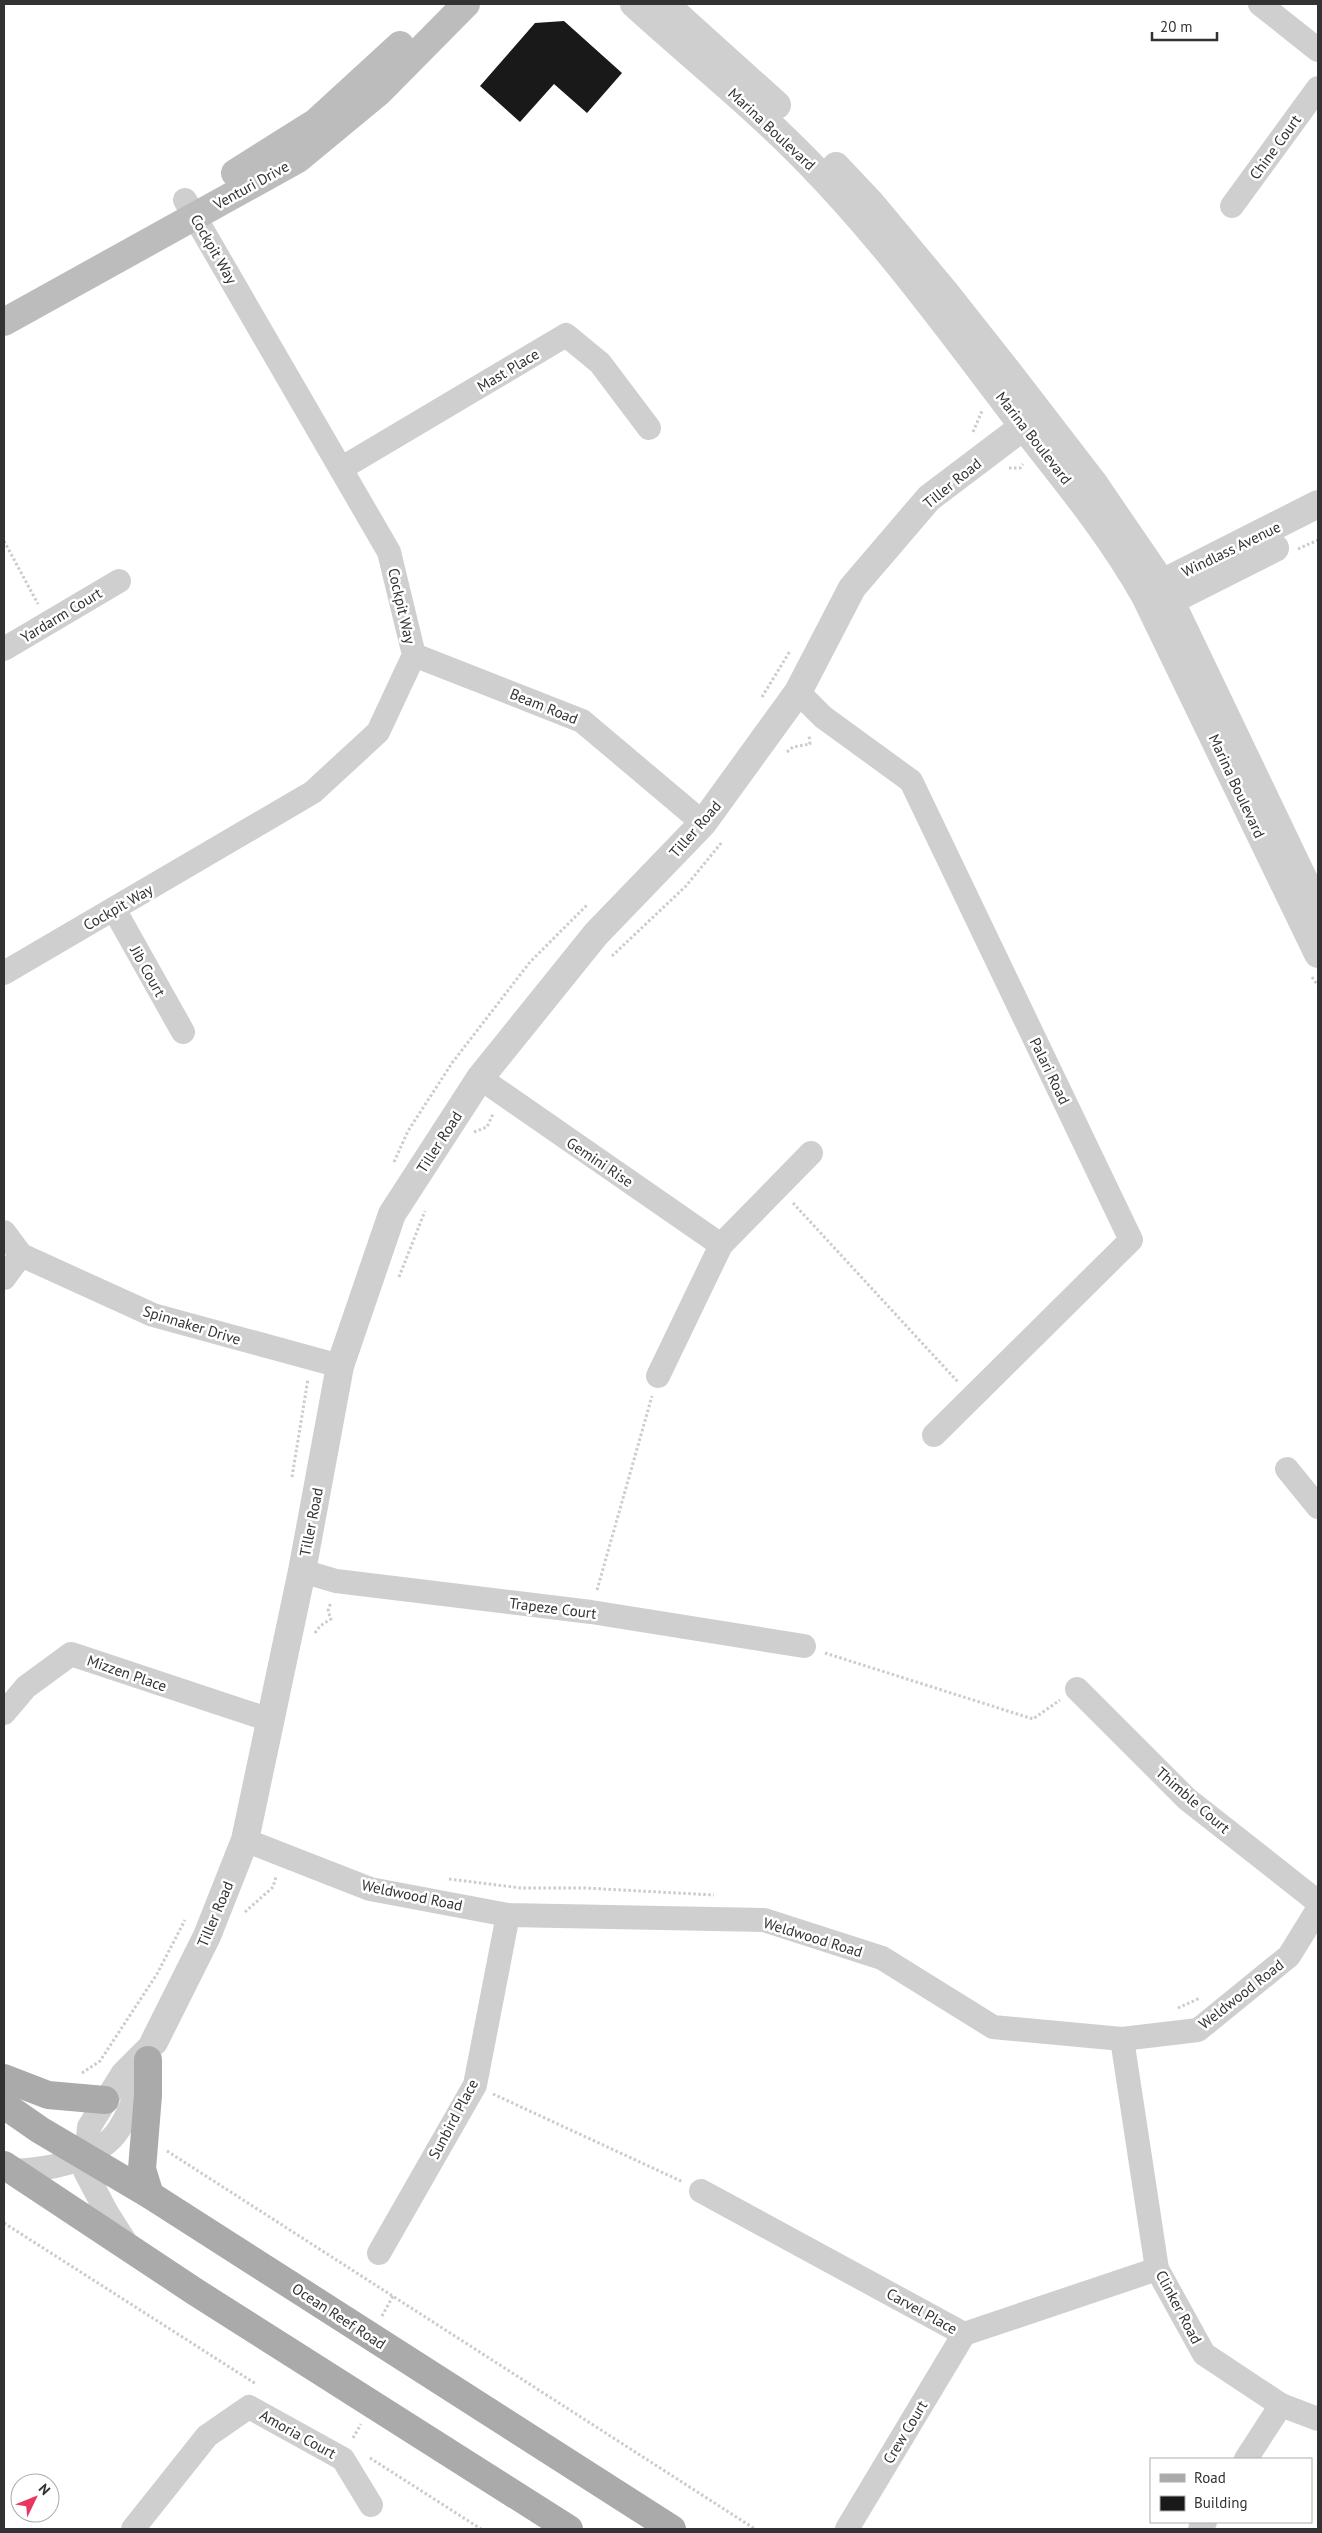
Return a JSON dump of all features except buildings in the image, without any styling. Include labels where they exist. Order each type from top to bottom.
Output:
[{"type":"main road","name":"Venturi Drive","points":[[4,322],[190,208],[316,122],[377,68],[440,4]]},
{"type":"main road","name":"Venturi Drive","points":[[4,300],[190,208],[298,159],[332,133],[379,92],[466,4]]},
{"type":"main road","points":[[150,2195],[142,2168],[154,2147],[148,2095],[151,2051]]},
{"type":"main road","points":[[4,2078],[48,2094],[63,2090],[105,2100]]},
{"type":"main road","name":"Ocean Reef Road","points":[[4,2105],[40,2130],[150,2195],[672,2529]]},
{"type":"main road","points":[[9,2168],[131,2249],[569,2529]]},
{"type":"street","name":"Marina Boulevard","points":[[634,4],[770,124],[810,164],[878,240],[1032,420],[1104,497],[1318,909]]},
{"type":"street","name":"Marina Boulevard","points":[[665,4],[780,108],[870,202],[945,292],[1032,420]]},
{"type":"street","points":[[1260,4],[1318,50]]},
{"type":"street","name":"Chine Court","points":[[1232,206],[1318,88]]},
{"type":"street","name":"Cockpit Way","points":[[4,973],[313,792],[378,732],[414,655],[389,552],[190,208]]},
{"type":"street","name":"Mast Place","points":[[342,468],[566,335],[600,362],[649,428]]},
{"type":"street","name":"Tiller Road","points":[[9,2168],[47,2169],[86,2156],[113,2137],[140,2086],[151,2051],[207,1936],[245,1840],[302,1571],[340,1366],[392,1214],[480,1078],[596,934],[703,824],[798,692],[852,588],[929,498],[1032,420]]},
{"type":"street","name":"Windlass Avenue","points":[[1157,596],[1318,504]]},
{"type":"street","name":"Windlass Avenue","points":[[1157,596],[1318,526]]},
{"type":"street","name":"Yardarm Court","points":[[4,649],[119,581]]},
{"type":"street","name":"Marina Boulevard","points":[[1157,596],[1318,954]]},
{"type":"street","name":"Beam Road","points":[[414,655],[582,721],[703,824]]},
{"type":"street","name":"Palari Road","points":[[798,692],[823,717],[910,781],[1131,1240],[934,1435]]},
{"type":"street","name":"Jib Court","points":[[114,909],[183,1032]]},
{"type":"street","name":"Gemini Rise","points":[[480,1078],[721,1245]]},
{"type":"street","points":[[658,1376],[721,1245],[811,1152]]},
{"type":"street","name":"Spinnaker Drive","points":[[4,1232],[21,1254],[153,1315],[314,1361],[340,1366]]},
{"type":"street","points":[[4,1278],[21,1254]]},
{"type":"street","points":[[1287,1469],[1318,1506]]},
{"type":"street","name":"Trapeze Court","points":[[302,1571],[336,1581],[590,1612],[804,1646]]},
{"type":"street","name":"Mizzen Place","points":[[4,1713],[26,1687],[71,1654],[270,1720]]},
{"type":"street","name":"Thimble Court","points":[[1077,1689],[1187,1799],[1318,1902]]},
{"type":"street","name":"Weldwood Road","points":[[245,1840],[370,1889],[508,1915],[764,1920],[882,1958],[992,2027],[1122,2039],[1198,2030],[1289,1956],[1318,1909]]},
{"type":"street","name":"Sunbird Place","points":[[379,2253],[475,2085],[508,1915]]},
{"type":"street","name":"Clinker Road","points":[[1122,2039],[1157,2269],[1204,2354],[1281,2405],[1318,2419]]},
{"type":"street","name":"Tiller Road","points":[[131,2249],[107,2213],[85,2171],[86,2156],[89,2127],[105,2100],[123,2073],[151,2051]]},
{"type":"street","name":"Carvel Place","points":[[701,2191],[964,2334],[1157,2269]]},
{"type":"street","name":"Crew Court","points":[[847,2529],[964,2334]]},
{"type":"street","points":[[1247,2458],[1281,2405]]},
{"type":"street","name":"Amoria Court","points":[[133,2529],[207,2436],[248,2408],[343,2459],[371,2505]]},
{"type":"path","points":[[968,438],[974,431],[982,406]]},
{"type":"path","points":[[4,540],[48,623]]},
{"type":"path","points":[[759,701],[793,646]]},
{"type":"path","points":[[392,1168],[408,1131],[452,1063],[530,962],[591,901]]},
{"type":"path","points":[[778,1188],[972,1397]]},
{"type":"path","points":[[291,1486],[308,1380],[314,1361]]},
{"type":"path","points":[[590,1612],[658,1376]]},
{"type":"path","points":[[804,1646],[1033,1719],[1077,1689]]},
{"type":"path","points":[[241,1917],[247,1908],[273,1887],[286,1855]]},
{"type":"path","points":[[441,1878],[521,1888],[585,1888],[717,1895]]},
{"type":"path","points":[[63,2090],[100,2061],[156,1974],[187,1915]]},
{"type":"path","points":[[1175,2010],[1206,1995]]},
{"type":"path","points":[[475,2085],[701,2191]]},
{"type":"path","points":[[154,2147],[171,2153],[754,2529]]},
{"type":"path","points":[[154,2147],[171,2153]]},
{"type":"path","points":[[4,2224],[264,2390]]},
{"type":"path","points":[[366,2455],[481,2529]]}]
